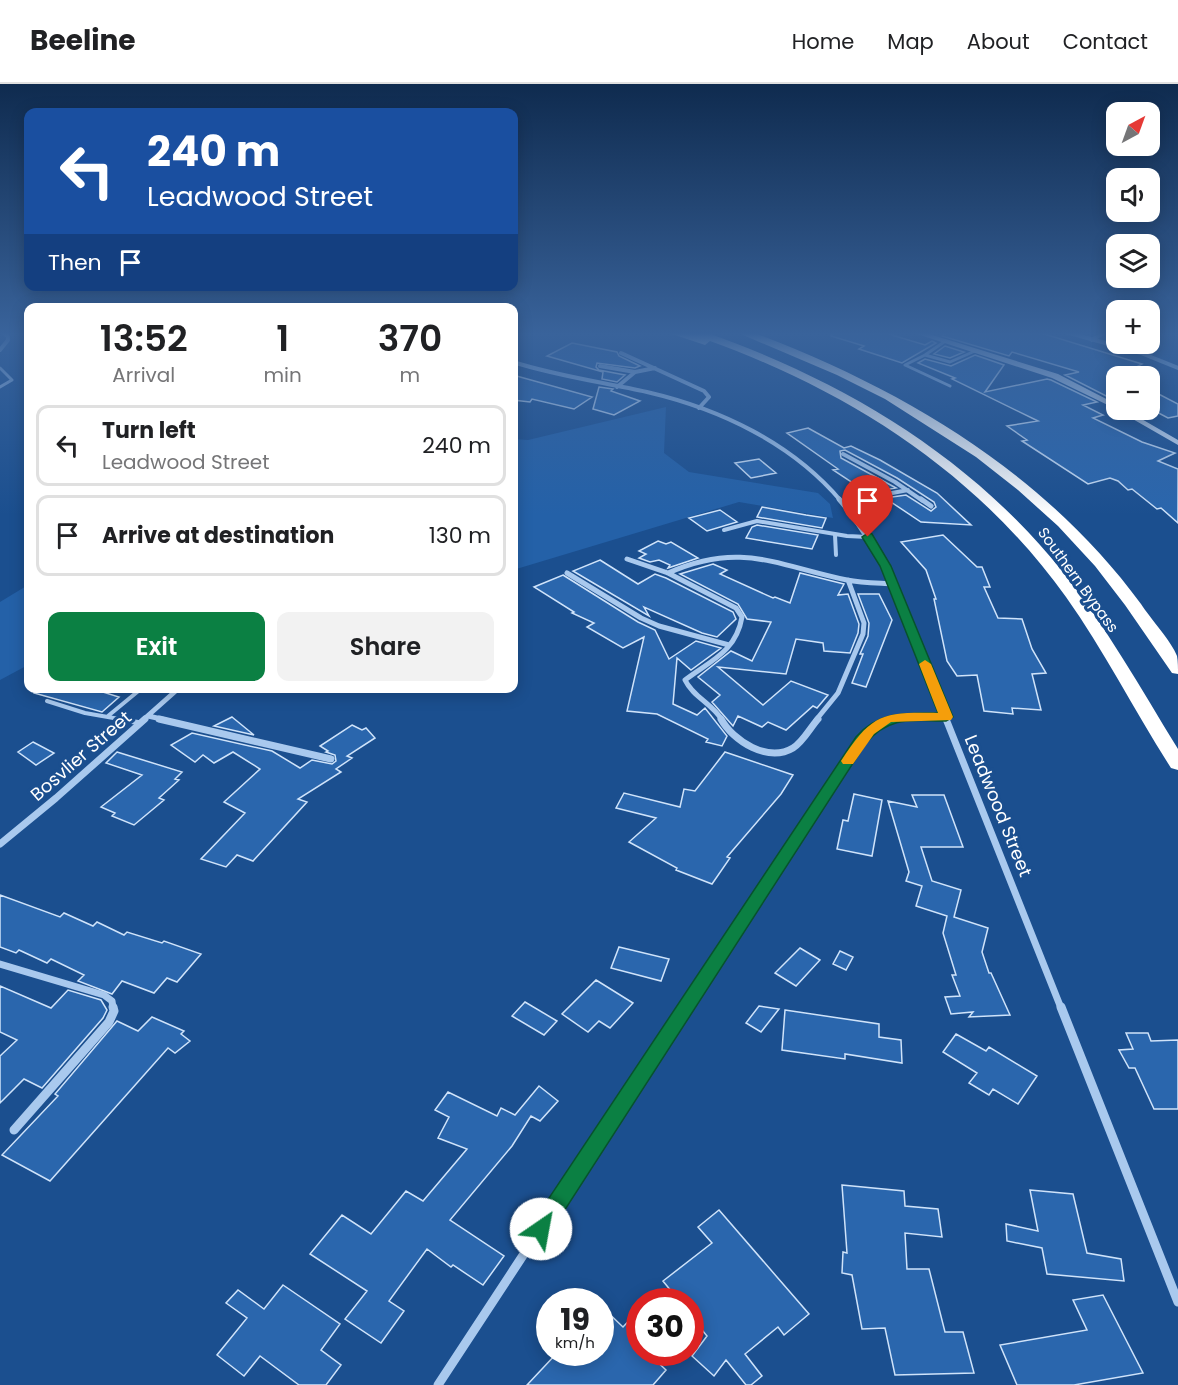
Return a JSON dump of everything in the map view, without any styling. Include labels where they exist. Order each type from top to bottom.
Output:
[{"type":"highway","name":"Southern Bypass","points":[[837,393],[907,433],[962,473],[1021,530],[1057,573],[1084,613],[1178,764]]},
{"type":"highway","name":"Southern Bypass","points":[[879,393],[946,430],[1015,480],[1050,511],[1125,593],[1178,669]]},
{"type":"street","name":"Leadwood Street","points":[[643,393],[699,408],[786,449],[819,476],[843,502],[868,537],[893,584],[1178,1302]]},
{"type":"street","points":[[699,408],[709,397],[706,393]]},
{"type":"street","points":[[1088,393],[1106,402]]},
{"type":"street","points":[[1139,420],[1178,442]]},
{"type":"street","points":[[843,454],[908,490],[931,506]]},
{"type":"street","points":[[843,502],[908,490]]},
{"type":"street","points":[[668,573],[695,559],[735,555],[814,570],[848,580],[893,584]]},
{"type":"street","points":[[627,559],[668,573],[736,608],[742,617],[741,624],[729,645],[717,659],[685,680],[688,690],[706,701],[719,714],[729,732],[741,742],[770,751],[790,751],[796,746],[838,693],[863,634],[864,623],[848,580]]},
{"type":"street","points":[[567,573],[659,626],[729,645]]},
{"type":"street","name":"Bosvlier Street","points":[[0,844],[56,798],[173,693]]},
{"type":"street","points":[[148,716],[331,759]]},
{"type":"street","points":[[438,1385],[861,740],[869,731],[887,719],[946,717]]},
{"type":"street","points":[[0,964],[104,994],[112,1001],[114,1011],[109,1022],[14,1130]]},
{"type":"lane","points":[[724,530],[757,521],[835,535],[868,537]]},
{"type":"lane","points":[[835,535],[836,555]]},
{"type":"lane","points":[[108,716],[136,693]]},
{"type":"lane","points":[[47,701],[85,713],[141,723]]},
{"type":"shaded area","points":[[666,407],[664,453],[689,472],[818,493],[830,504],[833,518],[739,502],[518,568],[518,439],[528,440]]},
{"type":"shaded area","points":[[24,587],[24,667],[0,680],[0,602]]},
{"type":"building","points":[[518,393],[577,393],[592,397],[574,409],[532,399],[530,402],[518,401]]},
{"type":"building","points":[[597,393],[616,393],[640,401],[614,415],[593,409]]},
{"type":"building","points":[[980,393],[1078,393],[1097,402],[1083,405],[1103,415],[1093,418],[1142,442],[1175,453],[1158,461],[1178,469],[1178,523],[1161,508],[1157,509],[1118,481],[1110,478],[1088,484],[1022,441],[1027,440],[1007,426],[1038,421]]},
{"type":"building","points":[[1160,395],[1178,404],[1178,416],[1168,418],[1160,414]]},
{"type":"building","points":[[808,428],[844,448],[851,446],[880,460],[937,493],[971,525],[921,522],[885,498],[906,495],[931,511],[936,507],[934,502],[897,478],[845,450],[840,451],[841,458],[896,488],[868,493],[833,470],[838,469],[787,433]]},
{"type":"building","points":[[759,459],[776,473],[751,478],[735,463]]},
{"type":"building","points":[[762,507],[826,518],[822,528],[757,517]]},
{"type":"building","points":[[720,510],[737,522],[707,531],[689,518]]},
{"type":"building","points":[[757,525],[818,535],[812,549],[746,538],[752,527]]},
{"type":"building","points":[[943,535],[977,567],[982,567],[990,587],[984,587],[998,618],[1022,619],[1032,649],[1046,673],[1032,674],[1041,710],[1012,708],[1013,714],[984,711],[977,675],[957,676],[947,661],[934,599],[936,599],[926,570],[901,542]]},
{"type":"building","points":[[658,541],[666,544],[671,542],[698,558],[668,568],[670,565],[659,560],[650,562],[639,558],[646,554],[639,551]]},
{"type":"building","points":[[600,560],[638,584],[655,574],[666,578],[733,612],[736,619],[717,637],[702,633],[644,607],[649,616],[573,571]]},
{"type":"building","points":[[713,564],[727,570],[720,574],[773,598],[790,603],[800,573],[844,584],[838,595],[848,594],[859,624],[850,653],[824,651],[823,643],[796,639],[786,674],[718,667],[763,705],[791,681],[828,695],[817,708],[813,706],[786,730],[768,722],[762,727],[738,716],[733,726],[712,702],[720,695],[698,677],[731,651],[752,661],[771,622],[747,619],[738,604],[680,574]]},
{"type":"building","points":[[563,575],[638,622],[655,630],[669,659],[696,641],[721,648],[691,670],[677,658],[673,704],[697,715],[705,708],[727,736],[722,746],[706,742],[708,739],[657,714],[627,711],[644,637],[623,648],[587,627],[594,623],[572,613],[574,612],[534,587]]},
{"type":"building","points":[[858,594],[879,594],[892,620],[866,687],[852,683],[863,654],[860,654],[868,636],[869,623]]},
{"type":"building","points":[[34,693],[106,693],[119,697],[102,712]]},
{"type":"building","points":[[232,717],[254,735],[214,726]]},
{"type":"building","points":[[352,725],[362,730],[366,728],[375,738],[347,756],[352,758],[336,769],[341,772],[298,799],[307,802],[253,861],[237,855],[226,867],[201,859],[245,813],[224,802],[260,769],[233,752],[214,763],[203,755],[195,762],[171,745],[192,733],[272,751],[300,768],[312,760],[332,764],[336,761],[335,755],[326,752],[328,751],[320,746]]},
{"type":"building","points":[[33,742],[54,753],[36,765],[18,752]]},
{"type":"building","points":[[117,752],[182,772],[175,779],[179,780],[159,798],[164,800],[134,825],[112,816],[115,813],[101,807],[142,775],[106,763]]},
{"type":"building","points":[[725,752],[793,775],[781,794],[727,857],[730,858],[712,884],[676,870],[677,868],[629,842],[656,818],[616,808],[624,793],[680,807],[684,789],[695,791]]},
{"type":"building","points":[[854,794],[882,800],[872,856],[837,849],[843,820],[848,821]]},
{"type":"building","points":[[912,795],[944,795],[963,847],[921,847],[932,881],[961,890],[954,917],[988,928],[982,952],[989,973],[1010,1015],[969,1017],[973,1012],[951,1014],[945,997],[960,996],[952,975],[956,975],[943,933],[947,916],[916,906],[922,886],[906,881],[909,872],[888,801],[917,807]]},
{"type":"building","points":[[0,895],[60,917],[64,913],[93,926],[97,922],[124,935],[127,932],[162,943],[164,941],[201,954],[177,982],[167,978],[154,993],[122,981],[112,994],[78,981],[84,975],[51,959],[47,963],[19,950],[16,953],[0,947]]},
{"type":"building","points":[[619,947],[669,959],[661,981],[611,968]]},
{"type":"building","points":[[800,948],[820,960],[796,986],[775,973]]},
{"type":"building","points":[[840,951],[853,957],[846,970],[833,964]]},
{"type":"building","points":[[596,980],[633,1003],[610,1028],[599,1021],[588,1032],[562,1014]]},
{"type":"building","points":[[0,986],[51,1008],[68,990],[101,1000],[107,1010],[103,1018],[42,1088],[24,1079],[0,1103],[0,1056],[17,1040],[0,1032]]},
{"type":"building","points":[[525,1002],[557,1021],[544,1035],[512,1016]]},
{"type":"building","points":[[759,1006],[779,1009],[761,1032],[746,1023]]},
{"type":"building","points":[[785,1010],[879,1024],[879,1037],[901,1040],[902,1063],[845,1054],[845,1059],[782,1050]]},
{"type":"building","points":[[152,1017],[184,1031],[181,1034],[190,1041],[175,1053],[168,1048],[50,1181],[2,1155],[58,1096],[55,1094],[117,1021],[138,1031]]},
{"type":"building","points":[[1126,1033],[1148,1033],[1151,1041],[1178,1040],[1178,1109],[1154,1109],[1135,1068],[1129,1068],[1119,1050],[1133,1049]]},
{"type":"building","points":[[956,1034],[986,1051],[989,1047],[1037,1076],[1018,1104],[993,1089],[989,1095],[969,1083],[977,1073],[943,1052]]},
{"type":"building","points":[[539,1086],[558,1101],[540,1121],[531,1116],[512,1146],[450,1220],[504,1256],[483,1285],[453,1265],[451,1267],[427,1249],[389,1301],[404,1311],[381,1343],[345,1319],[367,1291],[310,1254],[342,1215],[371,1234],[406,1191],[423,1201],[467,1149],[438,1138],[449,1117],[435,1110],[448,1092],[497,1116],[501,1108],[515,1115]]},
{"type":"building","points":[[842,1185],[904,1191],[905,1206],[938,1209],[942,1237],[905,1233],[907,1269],[929,1269],[945,1332],[963,1332],[974,1373],[895,1375],[885,1328],[862,1329],[852,1275],[842,1273],[843,1252],[847,1253]]},
{"type":"building","points":[[1030,1190],[1073,1194],[1087,1253],[1121,1259],[1124,1281],[1047,1274],[1042,1248],[1007,1241],[1006,1224],[1038,1231]]},
{"type":"building","points":[[719,1210],[809,1314],[784,1335],[778,1327],[745,1354],[762,1376],[751,1385],[746,1385],[726,1360],[714,1376],[703,1366],[704,1340],[707,1336],[704,1332],[704,1288],[669,1288],[663,1281],[712,1243],[698,1227]]},
{"type":"building","points":[[283,1285],[340,1324],[321,1350],[341,1365],[326,1385],[299,1385],[260,1356],[244,1376],[217,1355],[247,1318],[226,1303],[238,1290],[264,1309]]},
{"type":"building","points":[[1103,1295],[1143,1373],[1074,1385],[1017,1385],[1000,1345],[1087,1330],[1073,1300]]},
{"type":"building","points":[[614,1318],[623,1327],[626,1324],[626,1366],[662,1366],[666,1370],[653,1385],[527,1385],[545,1366],[614,1366]]},
{"type":"slow traffic","points":[[848,761],[869,731],[887,719],[915,716],[946,717],[925,664]]},
{"type":"route","points":[[541,1229],[861,740],[876,725],[887,719],[915,716],[946,717],[893,584],[868,537]]}]
